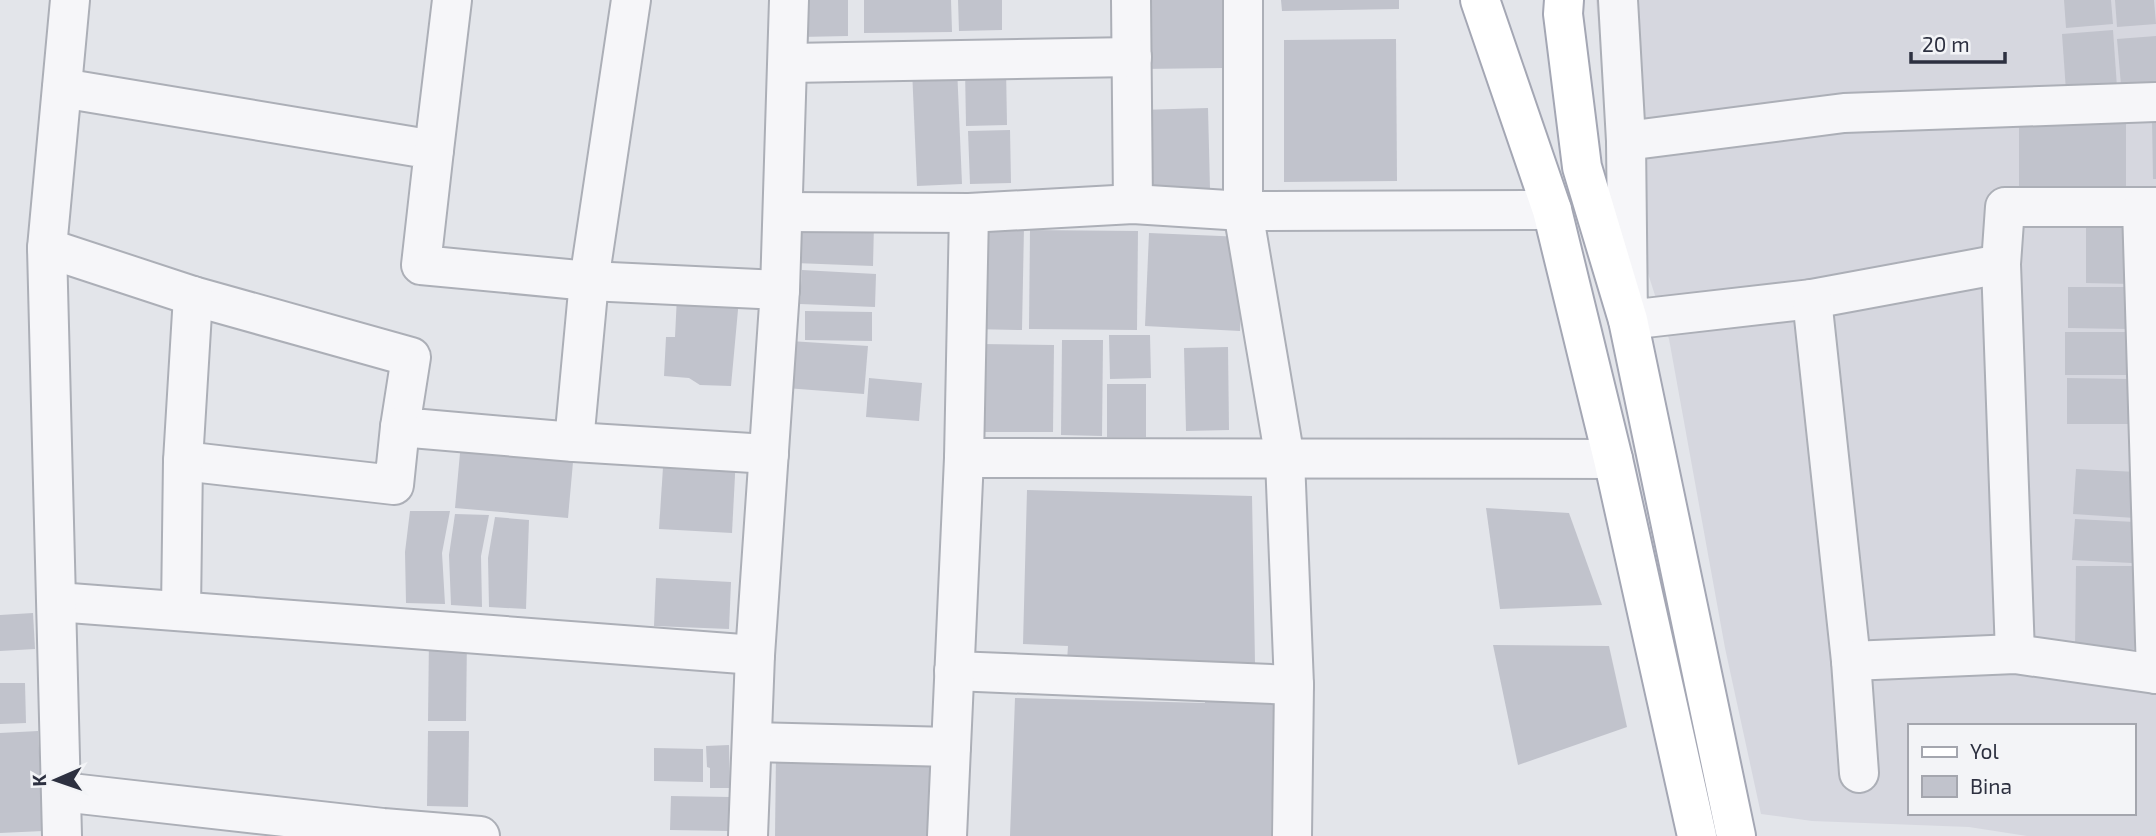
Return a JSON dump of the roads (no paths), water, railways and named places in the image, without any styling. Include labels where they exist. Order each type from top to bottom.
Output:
[{"type":"main road","points":[[1480,0],[1552,209],[1613,459],[1697,836]]},
{"type":"main road","points":[[1564,0],[1563,14],[1582,167],[1628,320],[1736,836]]},
{"type":"street","points":[[62,836],[47,248],[70,0]]},
{"type":"street","points":[[452,0],[421,265],[589,281],[780,290]]},
{"type":"street","points":[[574,442],[589,281],[631,0]]},
{"type":"street","points":[[748,836],[755,655],[780,290],[789,0]]},
{"type":"street","points":[[1132,0],[1133,204]]},
{"type":"street","points":[[1243,0],[1243,211],[1285,459],[1294,685],[1292,836]]},
{"type":"street","points":[[1628,1],[1628,320],[1812,299],[2001,264]]},
{"type":"street","points":[[789,64],[1132,57]]},
{"type":"street","points":[[62,88],[435,150]]},
{"type":"street","points":[[1626,141],[1844,113],[2156,102]]},
{"type":"street","points":[[783,212],[969,213],[1133,204],[1243,211],[1552,209]]},
{"type":"street","points":[[1851,662],[2015,654],[2156,674],[2149,207],[2005,206],[2001,264],[2015,654]]},
{"type":"street","points":[[947,836],[964,457],[969,213]]},
{"type":"street","points":[[47,248],[193,296],[411,357],[394,485],[183,461]]},
{"type":"street","points":[[181,610],[183,461],[193,296]]},
{"type":"street","points":[[1812,299],[1851,662],[1859,774]]},
{"type":"street","points":[[400,428],[769,454]]},
{"type":"street","points":[[964,457],[1613,459]]},
{"type":"street","points":[[57,602],[755,655]]},
{"type":"street","points":[[954,671],[1294,685]]},
{"type":"street","points":[[753,742],[951,747]]},
{"type":"street","points":[[62,792],[383,828],[480,836]]}]
